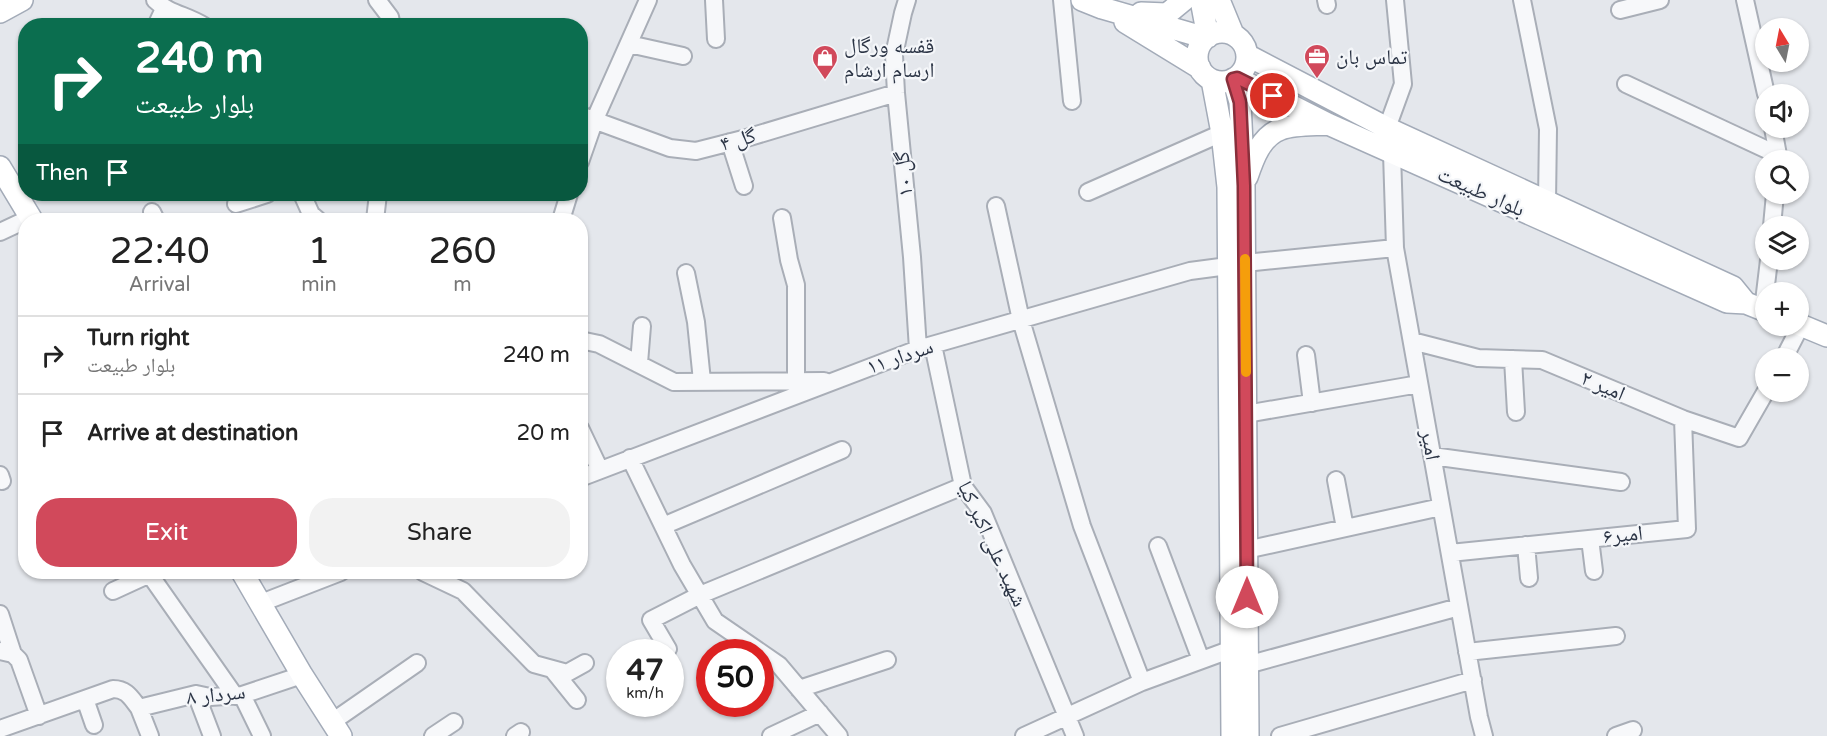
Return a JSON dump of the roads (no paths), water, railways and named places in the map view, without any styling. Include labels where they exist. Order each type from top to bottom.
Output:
[{"type":"main road","points":[[0,12],[22,0]]},
{"type":"main road","points":[[1092,4],[1143,13],[1167,14],[1184,0]]},
{"type":"main road","points":[[1202,0],[1207,38]]},
{"type":"main road","points":[[1220,0],[1233,34]]},
{"type":"main road","points":[[1092,4],[1207,38]]},
{"type":"main road","points":[[1092,4],[1206,74],[1220,82],[1235,78],[1243,71],[1247,55],[1240,39],[1224,32],[1207,38],[1198,51],[1197,59],[1206,74],[1222,133],[1237,264],[1246,414],[1248,736]]},
{"type":"main road","name":"بلوار طبیعت","points":[[1247,55],[1387,128],[1547,202],[1747,303]]},
{"type":"main road","points":[[1232,736],[1237,264],[1244,186],[1240,102],[1235,78]]},
{"type":"main road","name":"بلوار طبیعت","points":[[1235,78],[1392,153],[1747,303]]},
{"type":"main road","points":[[1244,186],[1256,152],[1280,129],[1328,124]]},
{"type":"main road","points":[[0,167],[18,197]]},
{"type":"main road","points":[[1809,329],[1827,336]]},
{"type":"main road","points":[[246,579],[302,675],[337,729]]},
{"type":"street","points":[[377,0],[390,18]]},
{"type":"street","points":[[588,117],[628,44],[648,0]]},
{"type":"street","points":[[714,0],[716,39]]},
{"type":"street","name":"گل ۱۰","points":[[907,0],[894,55],[896,93],[912,257],[926,347]]},
{"type":"street","points":[[1062,0],[1072,101]]},
{"type":"street","points":[[1387,128],[1403,84],[1395,0]]},
{"type":"street","points":[[1522,0],[1548,129],[1547,202]]},
{"type":"street","points":[[1620,10],[1660,0]]},
{"type":"street","points":[[1745,0],[1764,84]]},
{"type":"street","points":[[160,5],[192,18]]},
{"type":"street","points":[[628,44],[683,56]]},
{"type":"street","points":[[1626,84],[1762,150]]},
{"type":"street","name":"گل ۴","points":[[588,117],[670,148],[696,151],[896,93]]},
{"type":"street","points":[[1088,192],[1222,133]]},
{"type":"street","points":[[730,142],[744,186]]},
{"type":"street","name":"امیر","points":[[1392,153],[1395,249],[1484,736]]},
{"type":"street","points":[[236,204],[245,201]]},
{"type":"street","points":[[996,206],[1021,320],[1082,526],[1142,682]]},
{"type":"street","points":[[782,218],[796,285],[796,381]]},
{"type":"street","points":[[0,232],[18,224]]},
{"type":"street","name":"سردار ۱۱","points":[[588,475],[926,347],[1190,271],[1237,264],[1395,249]]},
{"type":"street","points":[[1747,303],[1764,270]]},
{"type":"street","points":[[686,273],[696,322],[702,381]]},
{"type":"street","points":[[639,363],[642,326]]},
{"type":"street","name":"امیر ۲","points":[[1412,341],[1478,358],[1542,360],[1683,419],[1738,438],[1759,402]]},
{"type":"street","points":[[588,342],[599,344],[674,381],[834,381]]},
{"type":"street","name":"شهید علی اکبر کیا","points":[[926,347],[963,486],[983,513],[1075,736]]},
{"type":"street","points":[[1306,355],[1312,403]]},
{"type":"street","points":[[1513,359],[1516,412]]},
{"type":"street","points":[[1246,414],[1419,384]]},
{"type":"street","name":"امیر۶","points":[[1450,553],[1687,529],[1683,419]]},
{"type":"street","points":[[588,445],[600,470]]},
{"type":"street","points":[[663,526],[842,450]]},
{"type":"street","points":[[1432,456],[1621,482]]},
{"type":"street","points":[[630,458],[682,565],[715,621],[779,665],[839,736]]},
{"type":"street","points":[[1336,480],[1345,528]]},
{"type":"street","points":[[662,639],[651,620],[700,595],[963,486]]},
{"type":"street","points":[[1246,550],[1441,507]]},
{"type":"street","points":[[1590,539],[1594,571]]},
{"type":"street","points":[[1526,545],[1529,578]]},
{"type":"street","points":[[1158,546],[1201,660]]},
{"type":"street","points":[[113,591],[137,579]]},
{"type":"street","points":[[153,579],[239,696],[262,736]]},
{"type":"street","points":[[261,603],[323,579]]},
{"type":"street","points":[[438,579],[463,591],[534,664],[567,673],[585,663]]},
{"type":"street","points":[[1247,665],[1459,607]]},
{"type":"street","points":[[0,614],[7,652],[19,660],[39,716]]},
{"type":"street","points":[[1467,652],[1616,636]]},
{"type":"street","points":[[1024,736],[1142,682],[1232,649]]},
{"type":"street","points":[[799,689],[887,660]]},
{"type":"street","points":[[337,729],[417,663]]},
{"type":"street","points":[[552,669],[577,700]]},
{"type":"street","name":"سردار ۸","points":[[139,708],[196,694],[210,697],[239,696],[302,675]]},
{"type":"street","points":[[1280,736],[1473,680]]},
{"type":"street","points":[[0,729],[113,689],[120,689],[127,692],[139,708],[150,736]]},
{"type":"street","points":[[196,694],[212,736]]},
{"type":"street","points":[[85,699],[94,725]]},
{"type":"street","points":[[771,736],[820,713]]},
{"type":"street","points":[[432,736],[454,722]]},
{"type":"street","points":[[1616,736],[1633,730]]},
{"type":"place","name":"تماس بان","points":[[1317,80]]},
{"type":"place","name":"قفسه ورگال ارسام ارشام","points":[[825,81]]}]
